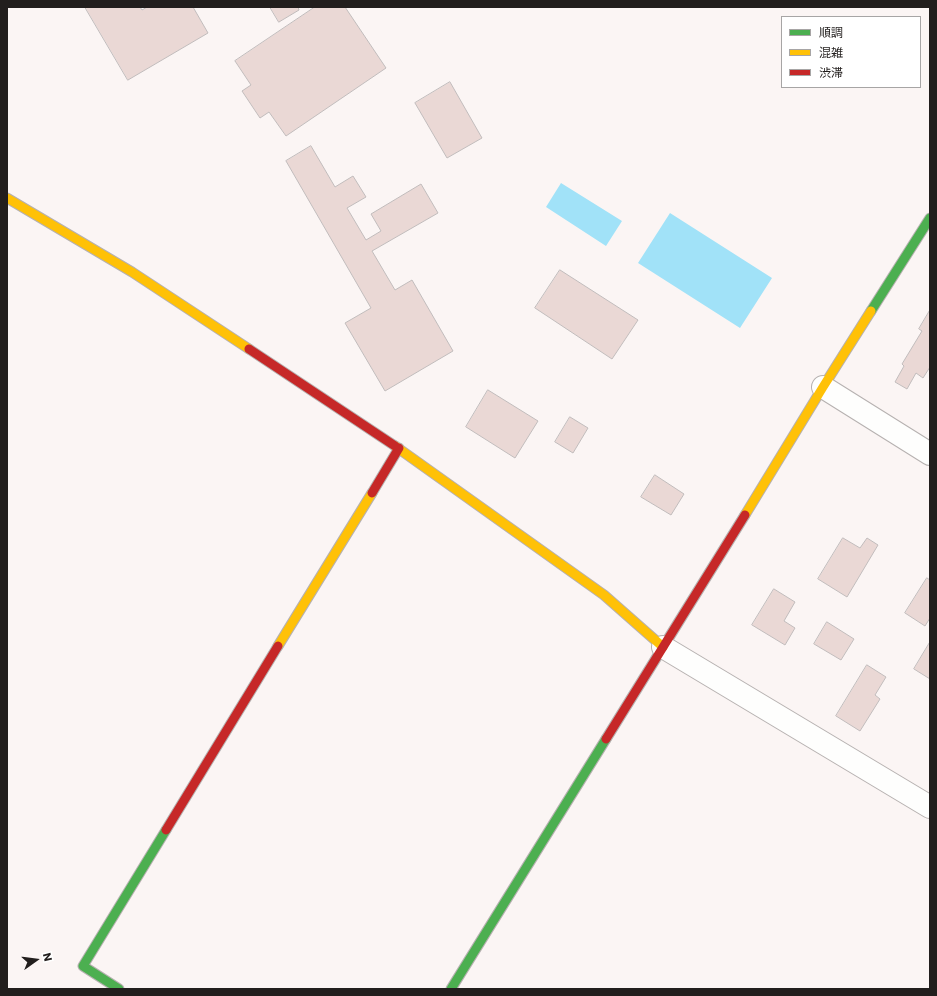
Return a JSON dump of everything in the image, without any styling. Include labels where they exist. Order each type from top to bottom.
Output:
[{"type":"street","points":[[7,198],[132,272],[399,448],[604,595],[663,647],[930,807]]},
{"type":"street","points":[[451,989],[823,387],[930,218]]},
{"type":"street","points":[[823,387],[930,454]]},
{"type":"street","points":[[118,989],[83,966],[399,448]]},
{"type":"water","points":[[561,183],[622,221],[606,246],[546,207]]},
{"type":"water","points":[[670,213],[772,278],[740,328],[638,263]]},
{"type":"building","points":[[85,7],[140,7],[142,10],[147,7],[193,7],[208,33],[128,80]]},
{"type":"building","points":[[270,7],[298,7],[299,10],[279,22]]},
{"type":"building","points":[[315,7],[345,7],[386,68],[286,136],[269,112],[260,118],[242,91],[251,85],[235,61]]},
{"type":"building","points":[[450,82],[482,138],[447,158],[415,103]]},
{"type":"building","points":[[311,146],[335,187],[353,176],[366,197],[347,208],[366,240],[381,231],[371,214],[421,184],[438,213],[372,251],[395,290],[412,280],[453,351],[385,391],[345,323],[371,308],[286,161]]},
{"type":"building","points":[[560,270],[638,320],[612,359],[535,308]]},
{"type":"building","points":[[930,310],[930,367],[923,378],[916,373],[907,389],[895,382],[904,366],[902,364],[922,331],[919,329]]},
{"type":"building","points":[[488,390],[538,421],[515,458],[466,427]]},
{"type":"building","points":[[570,417],[588,428],[573,453],[555,442]]},
{"type":"building","points":[[655,475],[684,494],[671,515],[641,497]]},
{"type":"building","points":[[843,538],[860,548],[867,538],[878,545],[847,597],[818,579]]},
{"type":"building","points":[[927,578],[930,580],[930,618],[925,626],[905,613]]},
{"type":"building","points":[[774,589],[795,602],[784,621],[795,628],[785,645],[752,625]]},
{"type":"building","points":[[827,622],[854,639],[841,660],[814,644]]},
{"type":"building","points":[[930,642],[930,679],[914,669]]},
{"type":"building","points":[[867,665],[886,677],[875,695],[880,699],[860,731],[836,716]]},
{"type":"traffic: fast","points":[[871,311],[930,218]]},
{"type":"traffic: fast","points":[[451,989],[606,739]]},
{"type":"traffic: fast","points":[[119,989],[83,966],[166,830]]},
{"type":"traffic: slow","points":[[7,198],[132,272],[249,349]]},
{"type":"traffic: slow","points":[[745,515],[871,311]]},
{"type":"traffic: slow","points":[[395,446],[604,595],[663,647]]},
{"type":"traffic: slow","points":[[278,646],[372,493]]},
{"type":"traffic: jam","points":[[249,349],[395,446]]},
{"type":"traffic: jam","points":[[372,493],[399,448]]},
{"type":"traffic: jam","points":[[606,739],[745,515]]},
{"type":"traffic: jam","points":[[166,830],[278,646]]}]
